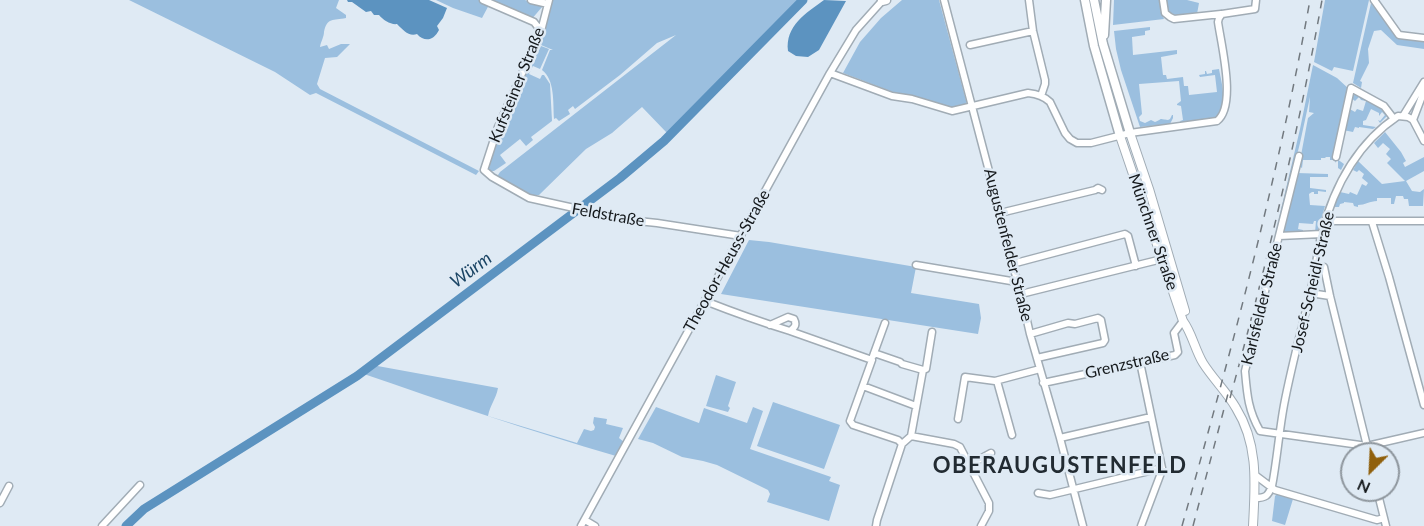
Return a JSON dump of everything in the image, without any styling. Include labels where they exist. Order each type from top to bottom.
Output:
[{"type":"highway","points":[[1079,0],[1084,23],[1092,40]]},
{"type":"highway","points":[[1085,0],[1092,40],[1120,136]]},
{"type":"highway","points":[[1094,0],[1103,44],[1130,133]]},
{"type":"highway","points":[[1103,44],[1106,0]]},
{"type":"main road","name":"Münchner Straße","points":[[1130,133],[1188,320],[1185,324]]},
{"type":"main road","name":"Münchner Straße","points":[[1120,136],[1185,324],[1202,360],[1243,419],[1251,443],[1255,475],[1253,526]]},
{"type":"street","points":[[483,0],[534,22],[541,31]]},
{"type":"street","points":[[531,0],[548,2]]},
{"type":"street","name":"Theodor-Heuss-Straße","points":[[583,523],[830,73],[856,30],[883,0]]},
{"type":"street","name":"Augustenfelder Straße","points":[[944,0],[1030,334],[1083,526]]},
{"type":"street","points":[[1029,0],[1033,31],[1045,80],[1041,96]]},
{"type":"street","points":[[1163,0],[1165,13],[1174,18],[1255,9],[1256,0]]},
{"type":"street","points":[[1374,0],[1401,37],[1424,38]]},
{"type":"street","name":"Kufsteiner Straße","points":[[484,170],[498,127],[541,31],[548,2]]},
{"type":"street","points":[[830,73],[892,96],[912,99],[952,111],[1028,93],[1041,96],[1050,102],[1070,139],[1077,143],[1090,144],[1130,133],[1217,121],[1221,118],[1227,102],[1227,85],[1218,22],[1222,14]]},
{"type":"street","points":[[970,45],[1033,31]]},
{"type":"street","points":[[1424,82],[1403,116],[1413,120],[1424,141]]},
{"type":"street","points":[[1336,157],[1351,88],[1384,106],[1394,119]]},
{"type":"street","points":[[1413,120],[1424,91]]},
{"type":"street","name":"Josef-Scheidl-Straße","points":[[1272,486],[1284,406],[1322,234],[1335,195],[1350,166],[1378,132],[1398,116],[1403,116]]},
{"type":"street","name":"Karlsfelder Straße","points":[[1299,156],[1245,371],[1248,403],[1252,418],[1260,431],[1340,442]]},
{"type":"street","name":"Feldstraße","points":[[484,170],[529,198],[628,220],[741,236]]},
{"type":"street","points":[[1000,213],[1098,188],[1102,190]]},
{"type":"street","points":[[1326,221],[1424,221]]},
{"type":"street","points":[[1372,222],[1424,405]]},
{"type":"street","points":[[1012,264],[1125,234],[1128,236],[1136,266]]},
{"type":"street","points":[[1279,237],[1322,234]]},
{"type":"street","points":[[1020,294],[1162,259]]},
{"type":"street","points":[[916,265],[1017,282]]},
{"type":"street","points":[[1324,267],[1366,442]]},
{"type":"street","points":[[1310,293],[1330,296]]},
{"type":"street","points":[[705,301],[770,325],[923,370]]},
{"type":"street","points":[[770,325],[791,317],[796,325],[790,331]]},
{"type":"street","points":[[1030,334],[1068,323],[1076,324],[1098,318],[1101,320],[1105,340],[1103,343],[1037,358]]},
{"type":"street","points":[[885,323],[850,421],[898,440],[902,444]]},
{"type":"street","name":"Grenzstraße","points":[[1043,382],[1177,354],[1174,333],[1185,324]]},
{"type":"street","points":[[876,526],[902,444],[911,436],[932,332]]},
{"type":"street","points":[[1140,362],[1162,468],[1141,526]]},
{"type":"street","points":[[958,419],[965,377],[997,381],[1040,369]]},
{"type":"street","points":[[997,381],[1012,435]]},
{"type":"street","points":[[863,386],[916,406]]},
{"type":"street","points":[[1060,438],[1151,417]]},
{"type":"street","points":[[1385,442],[1424,433]]},
{"type":"street","points":[[911,436],[960,447],[989,503],[989,511],[981,526]]},
{"type":"street","points":[[969,465],[991,453]]},
{"type":"street","points":[[1038,493],[1050,495],[1162,468]]},
{"type":"street","points":[[1255,475],[1275,490],[1377,520],[1384,518]]},
{"type":"street","points":[[102,526],[140,485]]},
{"type":"street","points":[[0,503],[9,486]]},
{"type":"street","points":[[1255,498],[1268,495],[1272,486]]},
{"type":"street","points":[[1380,502],[1386,526]]},
{"type":"street","points":[[583,523],[595,526]]},
{"type":"shaded area","points":[[129,0],[339,0],[336,8],[346,15],[346,18],[331,20],[327,24],[320,47],[327,45],[329,49],[341,44],[350,44],[337,57],[325,58],[317,84],[320,89],[479,171],[476,175],[316,93],[310,95],[275,72]]},
{"type":"shaded area","points":[[347,0],[429,0],[447,8],[437,26],[439,30],[437,33],[432,38],[423,39],[417,34],[409,34],[397,24],[387,22],[371,11],[366,12]]},
{"type":"shaded area","points":[[436,0],[525,0],[542,7],[531,20],[490,3],[482,18]]},
{"type":"shaded area","points":[[551,0],[799,0],[667,133],[642,107],[612,133],[586,149],[539,195],[529,195],[499,178],[500,172],[676,35],[657,43],[575,109],[573,106],[568,110],[570,114],[559,121],[554,119],[551,85],[542,70],[550,50],[553,50],[541,45],[549,49],[540,69],[533,66],[529,74],[540,79],[544,75],[550,84],[552,121],[531,137],[533,140],[526,146],[520,139],[500,155],[506,163],[490,171],[487,166],[504,119],[541,42],[539,40]]},
{"type":"shaded area","points":[[824,0],[846,1],[819,50],[808,57],[796,56],[788,51],[788,42],[793,27],[804,15]]},
{"type":"shaded area","points":[[902,0],[939,0],[967,104],[949,108],[913,96],[898,94],[843,73],[860,42],[881,18]]},
{"type":"shaded area","points":[[1114,0],[1160,0],[1160,10],[1164,19],[1113,25]]},
{"type":"shaded area","points":[[1167,0],[1187,0],[1199,3],[1197,14],[1181,16],[1174,14],[1167,9]]},
{"type":"shaded area","points":[[1325,0],[1369,0],[1353,71],[1334,67],[1332,71],[1314,62]]},
{"type":"shaded area","points":[[1371,3],[1397,38],[1424,40],[1424,49],[1397,45],[1381,30],[1374,31],[1368,49],[1369,63],[1360,81],[1362,82],[1361,88],[1353,83]]},
{"type":"shaded area","points":[[1150,27],[1150,30],[1145,31],[1145,35],[1132,37],[1133,55],[1177,50],[1177,54],[1161,57],[1163,75],[1166,75],[1167,79],[1183,77],[1184,86],[1188,86],[1189,95],[1217,92],[1215,75],[1200,77],[1199,75],[1205,74],[1205,71],[1207,74],[1219,69],[1223,101],[1217,118],[1181,123],[1180,121],[1183,120],[1181,106],[1177,105],[1181,101],[1179,81],[1139,84],[1142,114],[1139,117],[1140,121],[1145,123],[1151,120],[1155,122],[1161,119],[1168,120],[1173,115],[1170,124],[1140,127],[1121,70],[1114,31]]},
{"type":"shaded area","points":[[1313,65],[1337,78],[1349,89],[1337,159],[1344,164],[1341,170],[1338,168],[1338,161],[1335,163],[1335,160],[1326,157],[1321,160],[1303,160],[1302,168],[1299,166],[1308,118],[1314,113],[1309,112],[1310,97],[1277,235],[1275,235],[1300,129]]},
{"type":"shaded area","points":[[1354,92],[1388,115],[1380,123],[1378,120],[1380,121],[1385,115],[1382,112],[1379,116],[1379,113],[1371,109],[1363,125],[1376,127],[1373,129],[1355,127],[1353,132],[1343,130],[1348,108],[1355,112],[1357,109],[1363,111],[1366,101],[1359,97],[1355,101],[1351,98]]},
{"type":"shaded area","points":[[1385,132],[1401,152],[1406,161],[1403,163],[1405,167],[1424,157],[1424,171],[1406,181],[1412,191],[1420,192],[1424,189],[1423,206],[1409,206],[1408,199],[1396,196],[1394,204],[1391,204],[1391,198],[1377,198],[1377,201],[1358,205],[1358,207],[1353,203],[1344,202],[1339,207],[1334,207],[1340,192],[1357,195],[1362,184],[1366,186],[1368,183],[1362,178],[1364,174],[1359,170],[1357,172],[1353,170],[1358,161],[1382,184],[1405,181],[1387,163],[1391,159],[1386,154],[1390,149],[1383,143],[1378,148],[1374,143]]},
{"type":"shaded area","points":[[1297,173],[1328,174],[1328,177],[1310,177],[1310,188],[1326,190],[1326,192],[1318,191],[1318,194],[1312,192],[1309,194],[1310,205],[1325,206],[1315,233],[1316,221],[1313,224],[1299,223],[1298,229],[1303,230],[1303,233],[1282,235]]},
{"type":"shaded area","points":[[749,240],[916,267],[911,293],[979,304],[981,318],[978,334],[721,294]]},
{"type":"shaded area","points":[[372,365],[498,388],[488,416],[361,373]]},
{"type":"shaded area","points":[[716,375],[736,382],[728,412],[706,406]]},
{"type":"shaded area","points":[[773,402],[840,425],[824,469],[757,446]]},
{"type":"shaded area","points":[[656,407],[699,423],[704,408],[747,423],[753,407],[763,411],[750,449],[831,477],[829,481],[840,485],[829,521],[767,502],[770,494],[768,490],[717,465],[682,457],[653,443],[638,439]]},
{"type":"shaded area","points":[[488,416],[577,443],[584,429],[594,430],[594,417],[607,419],[606,424],[623,428],[619,438],[624,442],[616,456]]},
{"type":"shaded area","points":[[1277,494],[1293,499],[1285,525],[1272,521]]},
{"type":"waterway","name":"Würm","points":[[126,526],[144,509],[357,376],[620,178],[664,141],[803,0]]},
{"type":"railway","points":[[1182,526],[1268,199],[1310,0]]},
{"type":"railway","points":[[1230,398],[1280,200],[1303,100],[1322,0]]},
{"type":"railway","points":[[1193,526],[1229,390]]},
{"type":"district","name":"OBERAUGUSTENFELD","points":[[1060,466]]}]
